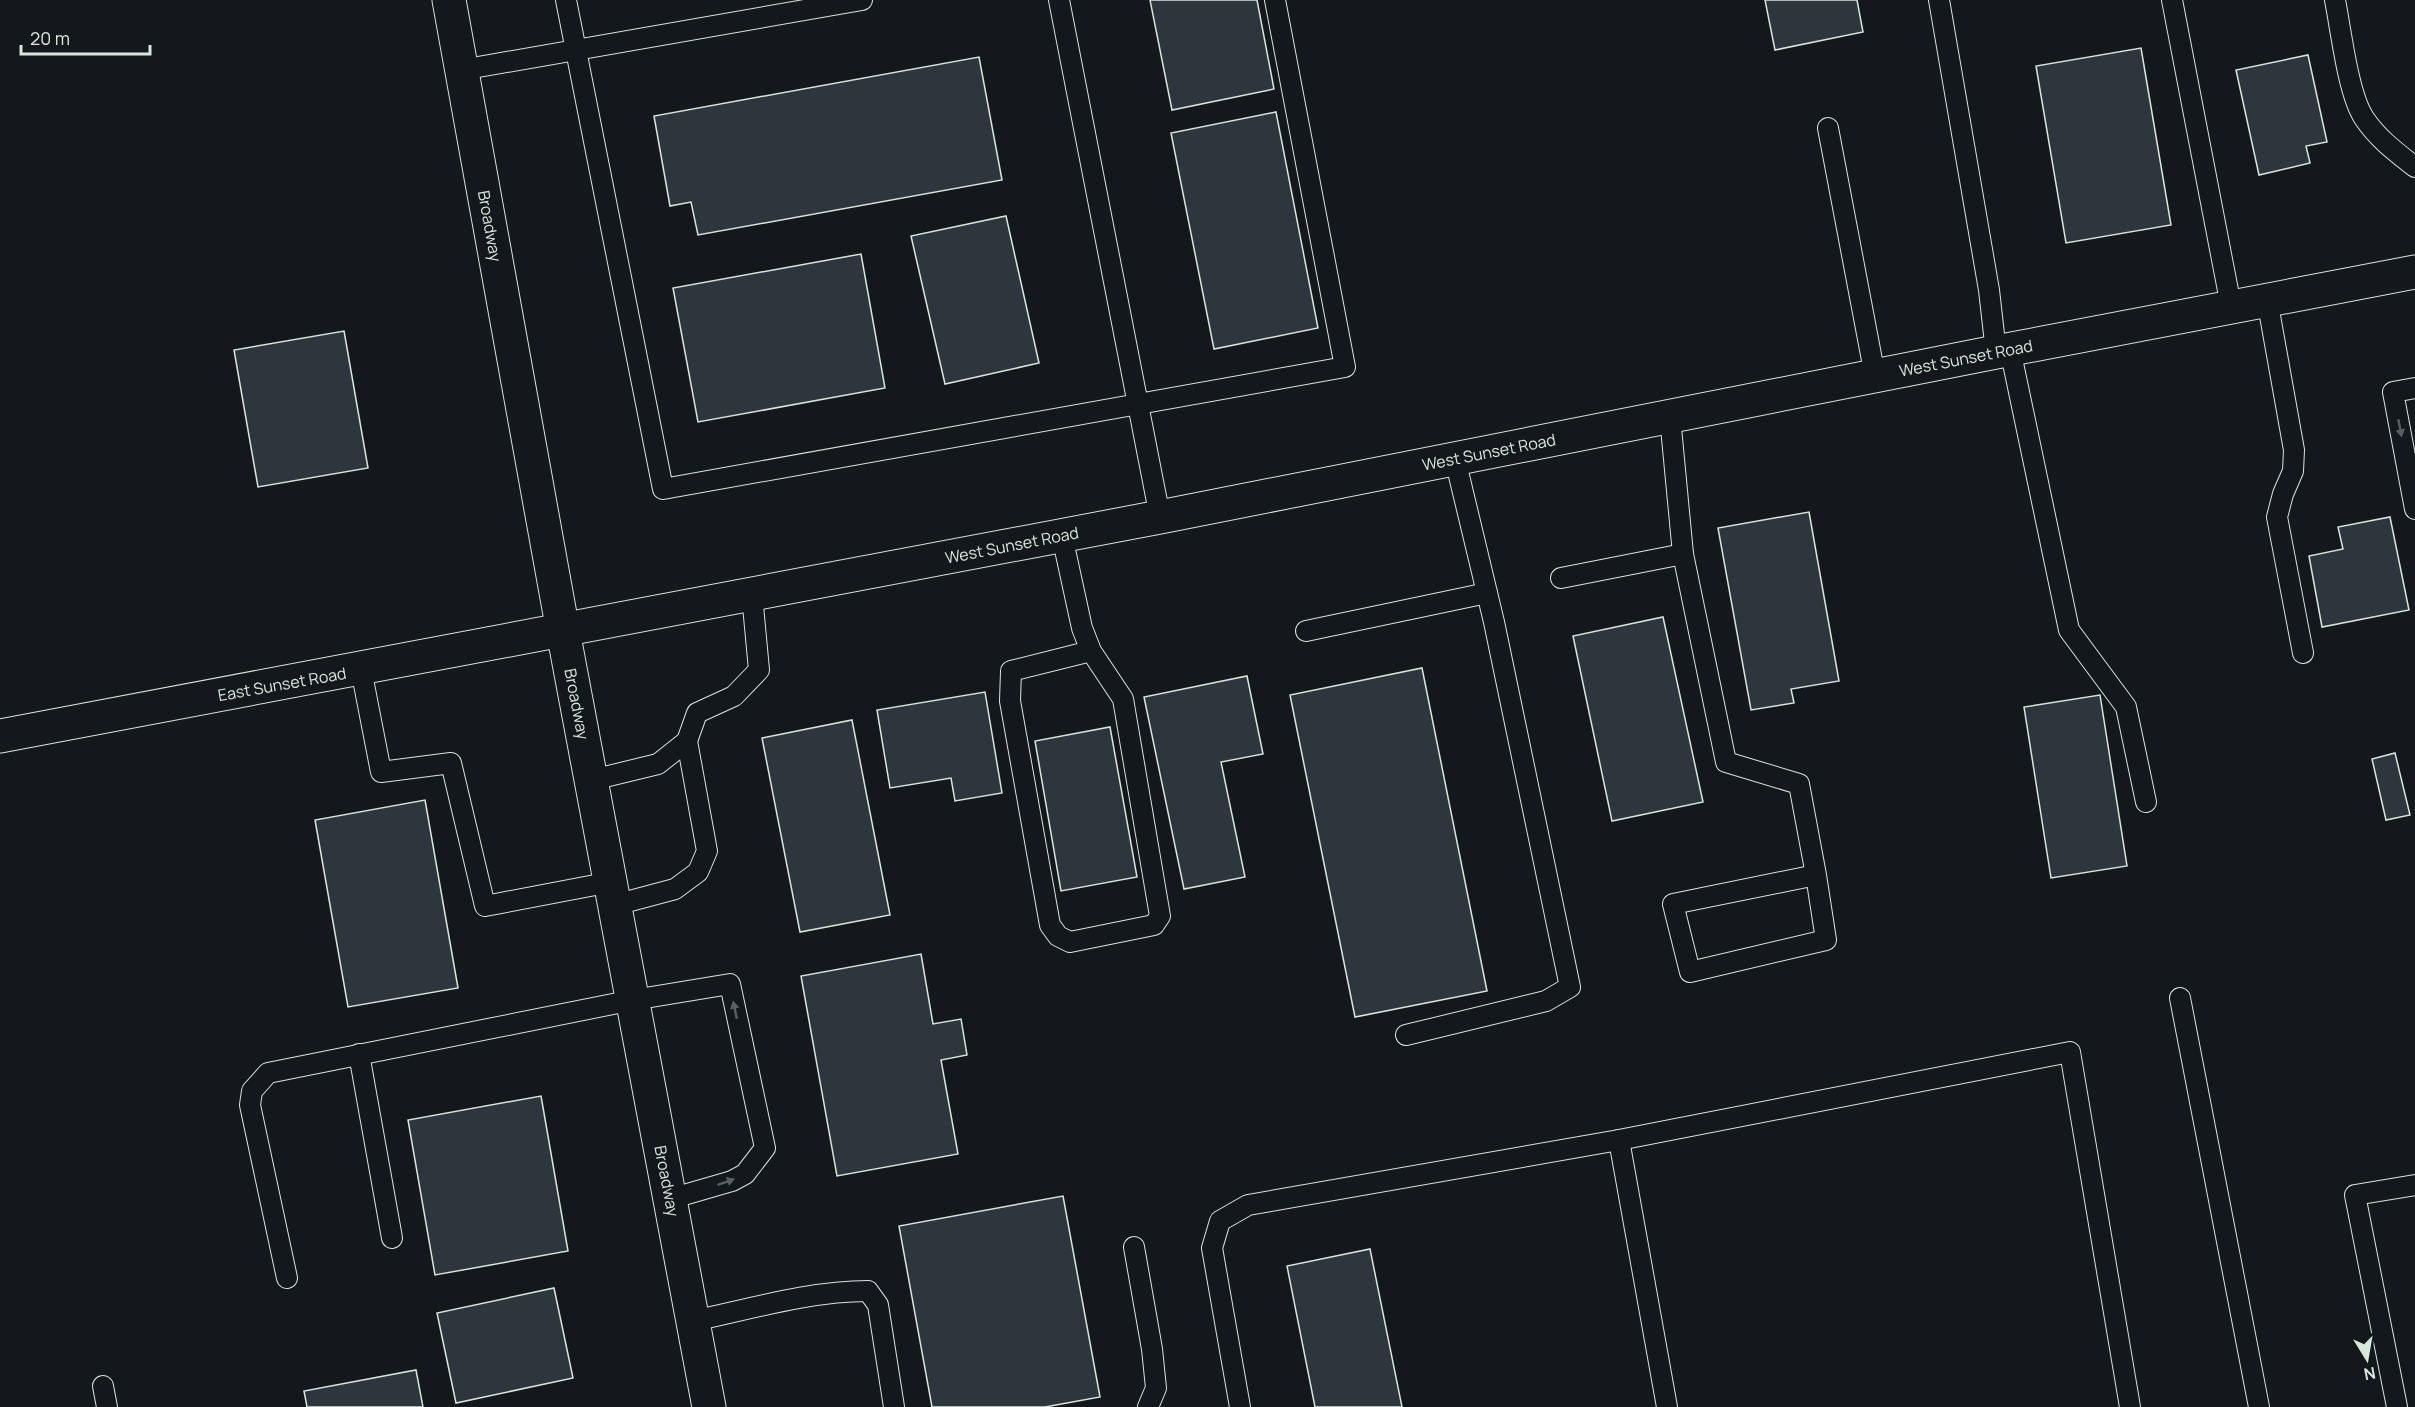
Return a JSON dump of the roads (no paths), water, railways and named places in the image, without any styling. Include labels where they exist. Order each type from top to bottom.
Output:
[{"type":"main road","name":"Broadway","points":[[449,0],[563,631],[709,1407]]},
{"type":"main road","name":"West Sunset Road","points":[[563,631],[1160,518],[2231,306],[2415,272]]},
{"type":"main road","name":"East Sunset Road","points":[[0,736],[563,631]]},
{"type":"lane","points":[[566,0],[663,489],[1346,367],[1275,0]]},
{"type":"lane","points":[[461,70],[862,0]]},
{"type":"lane","points":[[1059,0],[1160,518]]},
{"type":"lane","points":[[1939,0],[1989,290],[2069,630],[2126,707],[2146,802]]},
{"type":"lane","points":[[2172,0],[2231,306]]},
{"type":"lane","points":[[2335,0],[2349,76],[2363,117],[2386,146],[2415,167]]},
{"type":"lane","points":[[1828,128],[1875,376]]},
{"type":"lane","points":[[2267,299],[2294,450],[2293,471],[2283,494],[2277,517],[2303,653]]},
{"type":"lane","points":[[2415,388],[2393,392],[2415,509]]},
{"type":"lane","points":[[1670,417],[1683,554],[1726,762],[1799,784],[1816,875],[1826,940],[1690,972],[1673,904],[1816,875]]},
{"type":"lane","points":[[1406,1035],[1546,1001],[1570,987],[1487,593],[1455,459]]},
{"type":"lane","points":[[1062,536],[1082,628],[1091,651],[1123,699],[1160,916],[1154,925],[1070,942],[1058,936],[1050,926],[1010,701],[1009,679],[1011,671],[1091,651]]},
{"type":"lane","points":[[1561,578],[1683,554]]},
{"type":"lane","points":[[1306,631],[1487,593]]},
{"type":"lane","points":[[361,669],[381,772],[451,763],[485,906],[675,889],[698,872],[707,851],[687,741],[697,713],[734,696],[759,670],[752,595]]},
{"type":"lane","points":[[592,780],[658,764],[687,741]]},
{"type":"lane","points":[[287,1278],[250,1105],[252,1091],[268,1072],[633,1000],[730,984],[765,1148],[744,1174],[732,1181],[670,1199]]},
{"type":"lane","points":[[2180,998],[2259,1407]]},
{"type":"lane","points":[[1240,1407],[1212,1248],[1220,1221],[1248,1205],[1619,1140],[2070,1052],[2130,1407]]},
{"type":"lane","points":[[359,1054],[392,1238]]},
{"type":"lane","points":[[1619,1140],[1667,1407]]},
{"type":"lane","points":[[2397,1407],[2355,1195],[2415,1185]]},
{"type":"lane","points":[[1134,1247],[1152,1348],[1156,1388],[1148,1407]]},
{"type":"lane","points":[[693,1321],[811,1297],[849,1291],[868,1291],[879,1305],[894,1407]]},
{"type":"lane","points":[[103,1386],[107,1407]]}]
